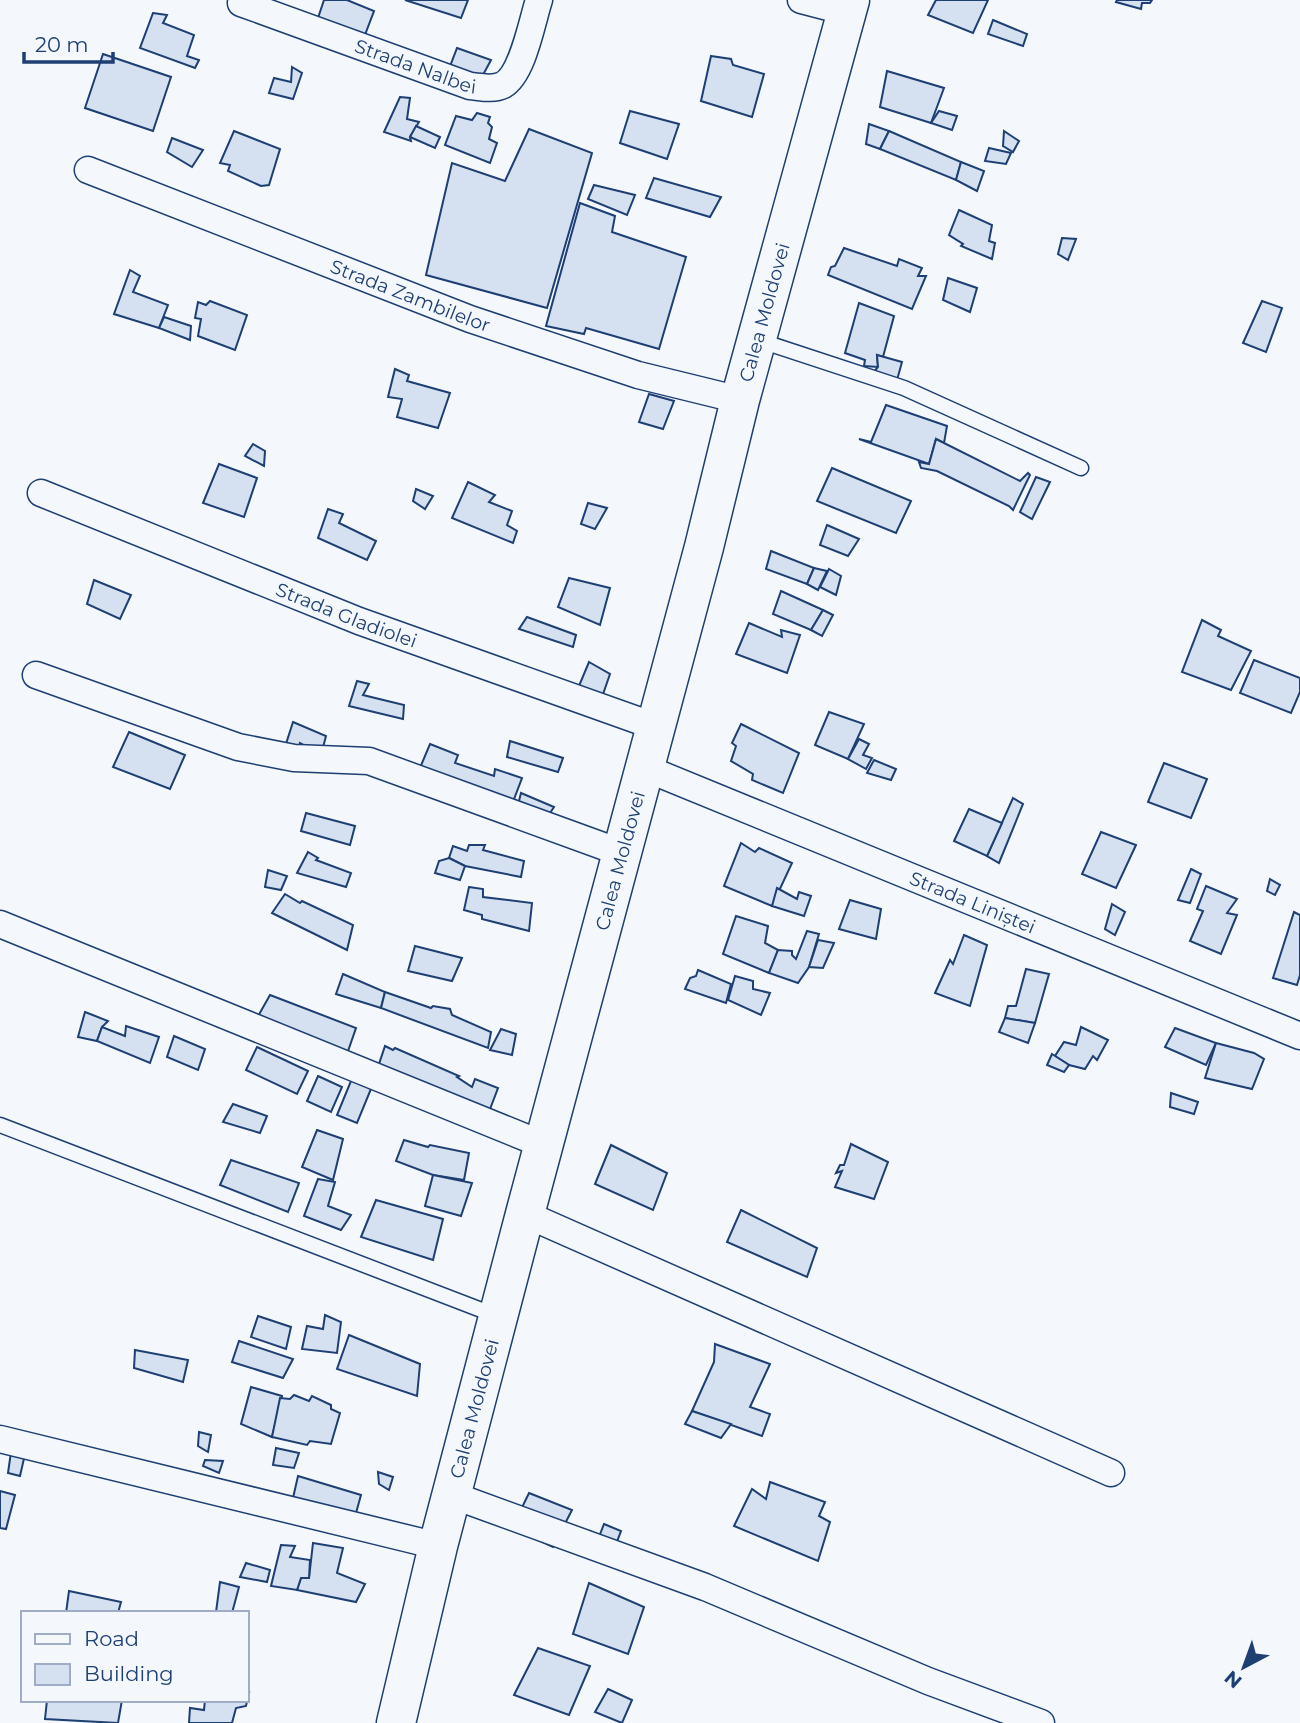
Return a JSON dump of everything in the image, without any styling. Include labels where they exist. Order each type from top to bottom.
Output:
[{"type":"main road","name":"Calea Moldovei","points":[[396,1723],[438,1546],[525,1214],[704,547],[740,400],[848,6]]},
{"type":"street","name":"Strada Nalbei","points":[[242,3],[470,86],[489,88],[502,85],[512,76],[519,64],[539,0]]},
{"type":"street","points":[[801,0],[848,6]]},
{"type":"street","name":"Strada Zambilelor","points":[[88,170],[470,319],[638,375],[740,400]]},
{"type":"street","name":"Strada Gladiolei","points":[[41,493],[359,621],[654,726]]},
{"type":"street","points":[[36,675],[238,747],[294,758],[369,761],[622,853]]},
{"type":"street","name":"Strada Liniștei","points":[[645,768],[1300,1036]]},
{"type":"street","points":[[0,924],[544,1145]]},
{"type":"street","points":[[525,1214],[1111,1473]]},
{"type":"street","points":[[0,1439],[438,1546]]},
{"type":"street","points":[[452,1495],[705,1587],[928,1681],[1041,1723]]},
{"type":"lane","points":[[757,340],[904,388],[1081,468]]},
{"type":"lane","points":[[0,1125],[498,1317]]},
{"type":"building","points":[[324,0],[347,0],[374,11],[363,40],[316,24]]},
{"type":"building","points":[[405,0],[468,0],[461,18]]},
{"type":"building","points":[[936,0],[988,0],[973,33],[928,15]]},
{"type":"building","points":[[1152,0],[1150,3],[1142,3],[1141,9],[1116,2]]},
{"type":"building","points":[[153,13],[167,15],[163,23],[194,35],[187,56],[199,60],[195,68],[140,48]]},
{"type":"building","points":[[993,20],[1027,34],[1023,46],[988,34]]},
{"type":"building","points":[[457,48],[491,60],[484,73],[486,75],[446,77]]},
{"type":"building","points":[[103,54],[171,77],[153,131],[85,108]]},
{"type":"building","points":[[711,56],[731,59],[733,65],[764,74],[752,117],[701,101]]},
{"type":"building","points":[[292,67],[302,73],[293,99],[269,93],[274,78],[291,82]]},
{"type":"building","points":[[887,71],[944,88],[931,123],[880,107]]},
{"type":"building","points":[[400,97],[410,98],[407,119],[419,122],[410,137],[411,141],[384,132]]},
{"type":"building","points":[[630,111],[679,124],[667,159],[620,143]]},
{"type":"building","points":[[939,111],[957,116],[952,130],[931,123]]},
{"type":"building","points":[[477,113],[490,117],[488,123],[492,127],[489,139],[497,143],[490,163],[445,145],[456,116],[472,120]]},
{"type":"building","points":[[869,124],[889,131],[880,149],[866,144]]},
{"type":"building","points":[[416,126],[440,137],[435,148],[410,137]]},
{"type":"building","points":[[529,129],[592,153],[547,308],[426,275],[452,163],[505,181]]},
{"type":"building","points":[[234,131],[280,149],[269,185],[261,186],[228,171],[230,165],[220,163]]},
{"type":"building","points":[[889,131],[961,162],[956,180],[880,149]]},
{"type":"building","points":[[1004,131],[1019,141],[1013,152],[1003,146]]},
{"type":"building","points":[[172,138],[203,150],[192,167],[167,152]]},
{"type":"building","points":[[989,148],[1011,153],[1006,164],[985,161]]},
{"type":"building","points":[[961,162],[984,171],[977,191],[956,180]]},
{"type":"building","points":[[654,178],[721,197],[710,217],[646,198]]},
{"type":"building","points":[[594,185],[635,195],[627,215],[588,199]]},
{"type":"building","points":[[580,203],[615,216],[612,232],[686,257],[659,349],[586,328],[584,334],[546,326]]},
{"type":"building","points":[[959,210],[992,225],[989,241],[995,243],[992,259],[961,246],[963,244],[949,235]]},
{"type":"building","points":[[1062,238],[1076,239],[1068,260],[1058,254]]},
{"type":"building","points":[[844,248],[897,266],[899,259],[922,268],[918,276],[926,276],[912,309],[828,275]]},
{"type":"building","points":[[130,270],[140,276],[133,292],[168,305],[159,328],[114,314]]},
{"type":"building","points":[[948,278],[977,288],[970,312],[943,300]]},
{"type":"building","points":[[210,301],[247,315],[235,350],[198,336],[201,319],[195,318],[198,302],[206,305]]},
{"type":"building","points":[[1262,301],[1282,308],[1266,352],[1243,343]]},
{"type":"building","points":[[859,303],[894,316],[883,357],[877,355],[878,367],[864,366],[865,360],[845,353]]},
{"type":"building","points":[[164,317],[191,326],[190,340],[159,328]]},
{"type":"building","points":[[877,355],[902,362],[897,380],[872,374],[878,367]]},
{"type":"building","points":[[395,369],[409,375],[407,381],[450,393],[438,428],[397,417],[402,399],[388,397]]},
{"type":"building","points":[[649,394],[674,401],[663,429],[639,422]]},
{"type":"building","points":[[886,405],[947,426],[944,443],[936,439],[929,464],[859,439],[871,442]]},
{"type":"building","points":[[936,439],[1020,481],[1028,473],[1030,475],[1013,510],[937,471],[921,468],[919,462],[929,464]]},
{"type":"building","points":[[253,444],[265,451],[264,466],[245,456]]},
{"type":"building","points":[[219,464],[257,478],[244,517],[203,503]]},
{"type":"building","points":[[832,468],[911,501],[896,533],[817,501]]},
{"type":"building","points":[[1036,477],[1050,482],[1032,519],[1020,512]]},
{"type":"building","points":[[468,482],[495,495],[489,502],[512,511],[507,525],[517,531],[513,543],[452,518]]},
{"type":"building","points":[[416,489],[433,496],[425,509],[413,501]]},
{"type":"building","points":[[588,503],[607,508],[595,529],[581,524]]},
{"type":"building","points":[[328,509],[343,514],[339,523],[376,541],[367,560],[318,538]]},
{"type":"building","points":[[827,525],[859,539],[848,556],[820,545]]},
{"type":"building","points":[[771,551],[814,568],[807,584],[766,569]]},
{"type":"building","points":[[814,568],[827,571],[818,590],[807,584]]},
{"type":"building","points":[[829,569],[841,576],[836,595],[820,587]]},
{"type":"building","points":[[569,578],[610,588],[600,625],[558,607]]},
{"type":"building","points":[[94,580],[131,595],[120,619],[87,604]]},
{"type":"building","points":[[781,591],[823,610],[811,630],[773,614]]},
{"type":"building","points":[[823,610],[833,615],[822,636],[811,630]]},
{"type":"building","points":[[527,617],[576,635],[573,647],[519,629]]},
{"type":"building","points":[[1202,620],[1221,630],[1218,636],[1251,651],[1231,690],[1182,672]]},
{"type":"building","points":[[749,623],[782,637],[781,630],[800,635],[787,673],[736,654]]},
{"type":"building","points":[[1254,660],[1300,678],[1300,692],[1291,713],[1240,693]]},
{"type":"building","points":[[589,662],[610,674],[601,700],[576,693]]},
{"type":"building","points":[[357,681],[369,684],[363,695],[404,705],[403,719],[349,706]]},
{"type":"building","points":[[829,712],[864,724],[848,759],[815,745]]},
{"type":"building","points":[[293,722],[326,736],[321,755],[300,743],[297,752],[285,747]]},
{"type":"building","points":[[741,724],[799,753],[783,793],[752,780],[753,774],[731,761],[736,746],[732,743]]},
{"type":"building","points":[[129,732],[185,755],[170,789],[113,767]]},
{"type":"building","points":[[859,739],[869,744],[863,755],[872,758],[866,769],[848,759]]},
{"type":"building","points":[[510,741],[563,758],[558,772],[507,757]]},
{"type":"building","points":[[430,744],[458,755],[455,763],[494,776],[495,769],[522,778],[511,807],[417,775]]},
{"type":"building","points":[[874,760],[896,769],[891,780],[867,773]]},
{"type":"building","points":[[1164,763],[1207,779],[1191,818],[1148,802]]},
{"type":"building","points":[[521,793],[554,807],[546,819],[517,809]]},
{"type":"building","points":[[1013,798],[1023,804],[999,863],[987,856]]},
{"type":"building","points":[[969,809],[1002,823],[987,856],[954,841]]},
{"type":"building","points":[[306,813],[355,826],[350,845],[301,831]]},
{"type":"building","points":[[1101,832],[1136,845],[1116,888],[1082,874]]},
{"type":"building","points":[[741,843],[755,852],[759,848],[792,863],[772,906],[724,886]]},
{"type":"building","points":[[469,845],[485,845],[483,850],[524,861],[521,877],[465,866],[449,858],[453,846],[467,851]]},
{"type":"building","points":[[308,852],[318,858],[316,860],[351,873],[346,887],[297,873]]},
{"type":"building","points":[[449,858],[465,866],[460,880],[435,873],[439,861]]},
{"type":"building","points":[[1191,869],[1201,874],[1190,903],[1178,900]]},
{"type":"building","points":[[268,870],[287,876],[281,890],[265,887]]},
{"type":"building","points":[[1270,879],[1280,885],[1275,895],[1267,891]]},
{"type":"building","points":[[1206,886],[1237,899],[1227,913],[1237,915],[1221,954],[1190,941],[1203,911],[1197,909]]},
{"type":"building","points":[[469,887],[483,889],[483,897],[532,903],[529,931],[482,919],[482,915],[464,910]]},
{"type":"building","points":[[777,888],[797,899],[799,892],[811,896],[804,916],[772,906]]},
{"type":"building","points":[[285,894],[353,925],[347,950],[272,913]]},
{"type":"building","points":[[850,900],[881,909],[876,939],[839,929]]},
{"type":"building","points":[[1112,904],[1125,912],[1115,935],[1105,929]]},
{"type":"building","points":[[1294,912],[1300,915],[1300,975],[1297,985],[1273,978]]},
{"type":"building","points":[[736,916],[768,926],[765,943],[778,950],[769,973],[723,954]]},
{"type":"building","points":[[807,931],[819,934],[809,967],[798,983],[769,973],[778,950],[792,951],[796,959]]},
{"type":"building","points":[[964,935],[987,945],[970,1006],[935,993],[950,960],[953,964]]},
{"type":"building","points":[[818,940],[834,943],[823,968],[809,967]]},
{"type":"building","points":[[415,946],[462,958],[452,981],[408,971]]},
{"type":"building","points":[[1026,969],[1049,974],[1035,1023],[1005,1018],[1008,1006],[1016,1006]]},
{"type":"building","points":[[698,970],[731,984],[726,1003],[685,989]]},
{"type":"building","points":[[343,974],[385,992],[381,1008],[336,994]]},
{"type":"building","points":[[735,976],[753,981],[753,989],[770,993],[761,1015],[728,1000]]},
{"type":"building","points":[[385,992],[431,1008],[433,1006],[450,1009],[452,1015],[491,1032],[488,1048],[381,1008]]},
{"type":"building","points":[[270,995],[356,1028],[347,1054],[257,1018]]},
{"type":"building","points":[[85,1012],[108,1021],[102,1027],[97,1041],[78,1037]]},
{"type":"building","points":[[1005,1018],[1035,1023],[1028,1043],[999,1032]]},
{"type":"building","points":[[126,1026],[159,1037],[150,1063],[97,1041],[102,1027],[125,1036]]},
{"type":"building","points":[[1081,1027],[1108,1040],[1097,1060],[1093,1056],[1085,1069],[1069,1065],[1055,1056],[1064,1042],[1076,1045]]},
{"type":"building","points":[[1175,1028],[1216,1043],[1206,1065],[1165,1047]]},
{"type":"building","points":[[501,1029],[516,1034],[512,1055],[490,1050]]},
{"type":"building","points":[[174,1036],[205,1049],[198,1070],[167,1057]]},
{"type":"building","points":[[1216,1043],[1254,1053],[1264,1059],[1252,1089],[1205,1078]]},
{"type":"building","points":[[385,1046],[459,1076],[457,1077],[472,1087],[475,1079],[498,1088],[487,1117],[378,1067]]},
{"type":"building","points":[[257,1047],[308,1071],[297,1094],[246,1070]]},
{"type":"building","points":[[1052,1054],[1069,1065],[1064,1072],[1047,1065]]},
{"type":"building","points":[[318,1076],[342,1087],[331,1112],[307,1101]]},
{"type":"building","points":[[353,1076],[373,1084],[357,1123],[337,1115]]},
{"type":"building","points":[[1171,1093],[1198,1102],[1194,1114],[1170,1107]]},
{"type":"building","points":[[233,1104],[267,1116],[260,1133],[223,1122]]},
{"type":"building","points":[[317,1130],[343,1139],[333,1180],[302,1167]]},
{"type":"building","points":[[404,1140],[428,1147],[430,1145],[469,1153],[464,1180],[433,1175],[396,1161]]},
{"type":"building","points":[[851,1144],[888,1162],[874,1199],[835,1187],[842,1171],[836,1173],[840,1165],[844,1165]]},
{"type":"building","points":[[611,1145],[667,1173],[653,1210],[595,1184]]},
{"type":"building","points":[[231,1160],[299,1183],[288,1212],[220,1185]]},
{"type":"building","points":[[433,1175],[472,1183],[461,1216],[425,1206]]},
{"type":"building","points":[[318,1179],[335,1182],[328,1206],[351,1215],[341,1230],[304,1216]]},
{"type":"building","points":[[376,1200],[443,1219],[433,1260],[361,1237]]},
{"type":"building","points":[[741,1210],[817,1248],[807,1277],[727,1242]]},
{"type":"building","points":[[325,1315],[341,1322],[337,1353],[302,1349],[307,1326],[323,1329]]},
{"type":"building","points":[[258,1316],[291,1327],[286,1349],[251,1337]]},
{"type":"building","points":[[349,1335],[420,1364],[417,1396],[337,1369]]},
{"type":"building","points":[[239,1341],[293,1359],[283,1378],[232,1362]]},
{"type":"building","points":[[715,1344],[770,1364],[750,1407],[770,1414],[762,1436],[692,1411],[714,1362]]},
{"type":"building","points":[[135,1350],[188,1360],[183,1382],[134,1368]]},
{"type":"building","points":[[251,1387],[282,1396],[272,1437],[241,1424]]},
{"type":"building","points":[[294,1395],[309,1401],[312,1396],[331,1405],[331,1409],[340,1413],[331,1444],[310,1441],[307,1445],[272,1437],[280,1398],[290,1399]]},
{"type":"building","points":[[692,1411],[731,1424],[721,1438],[685,1424]]},
{"type":"building","points":[[199,1432],[211,1435],[208,1452],[198,1446]]},
{"type":"building","points":[[276,1448],[299,1453],[294,1468],[273,1465]]},
{"type":"building","points":[[11,1452],[25,1454],[20,1476],[8,1473]]},
{"type":"building","points":[[205,1460],[223,1461],[219,1473],[203,1466]]},
{"type":"building","points":[[378,1472],[393,1477],[389,1490],[379,1484]]},
{"type":"building","points":[[298,1476],[361,1495],[356,1513],[293,1498]]},
{"type":"building","points":[[770,1482],[825,1502],[819,1516],[830,1522],[818,1561],[734,1526],[752,1489],[766,1499]]},
{"type":"building","points":[[0,1491],[15,1495],[6,1529],[0,1528]]},
{"type":"building","points":[[529,1493],[572,1510],[553,1547],[512,1528]]},
{"type":"building","points":[[604,1524],[621,1531],[610,1560],[592,1555]]},
{"type":"building","points":[[313,1543],[343,1548],[337,1573],[365,1584],[356,1602],[297,1590],[301,1578],[309,1578]]},
{"type":"building","points":[[281,1545],[295,1546],[290,1557],[310,1560],[309,1578],[301,1578],[297,1590],[271,1586]]},
{"type":"building","points":[[246,1563],[270,1570],[267,1582],[240,1577]]},
{"type":"building","points":[[220,1582],[239,1587],[233,1611],[216,1611]]},
{"type":"building","points":[[589,1583],[644,1607],[628,1654],[573,1634]]},
{"type":"building","points":[[69,1591],[121,1602],[119,1611],[66,1611]]},
{"type":"building","points":[[538,1648],[590,1666],[569,1715],[514,1695]]},
{"type":"building","points":[[608,1689],[632,1700],[622,1723],[595,1712]]},
{"type":"building","points":[[47,1702],[122,1702],[118,1723],[45,1719]]},
{"type":"building","points":[[205,1702],[247,1702],[246,1706],[236,1708],[232,1723],[189,1723],[190,1708],[204,1710]]}]
